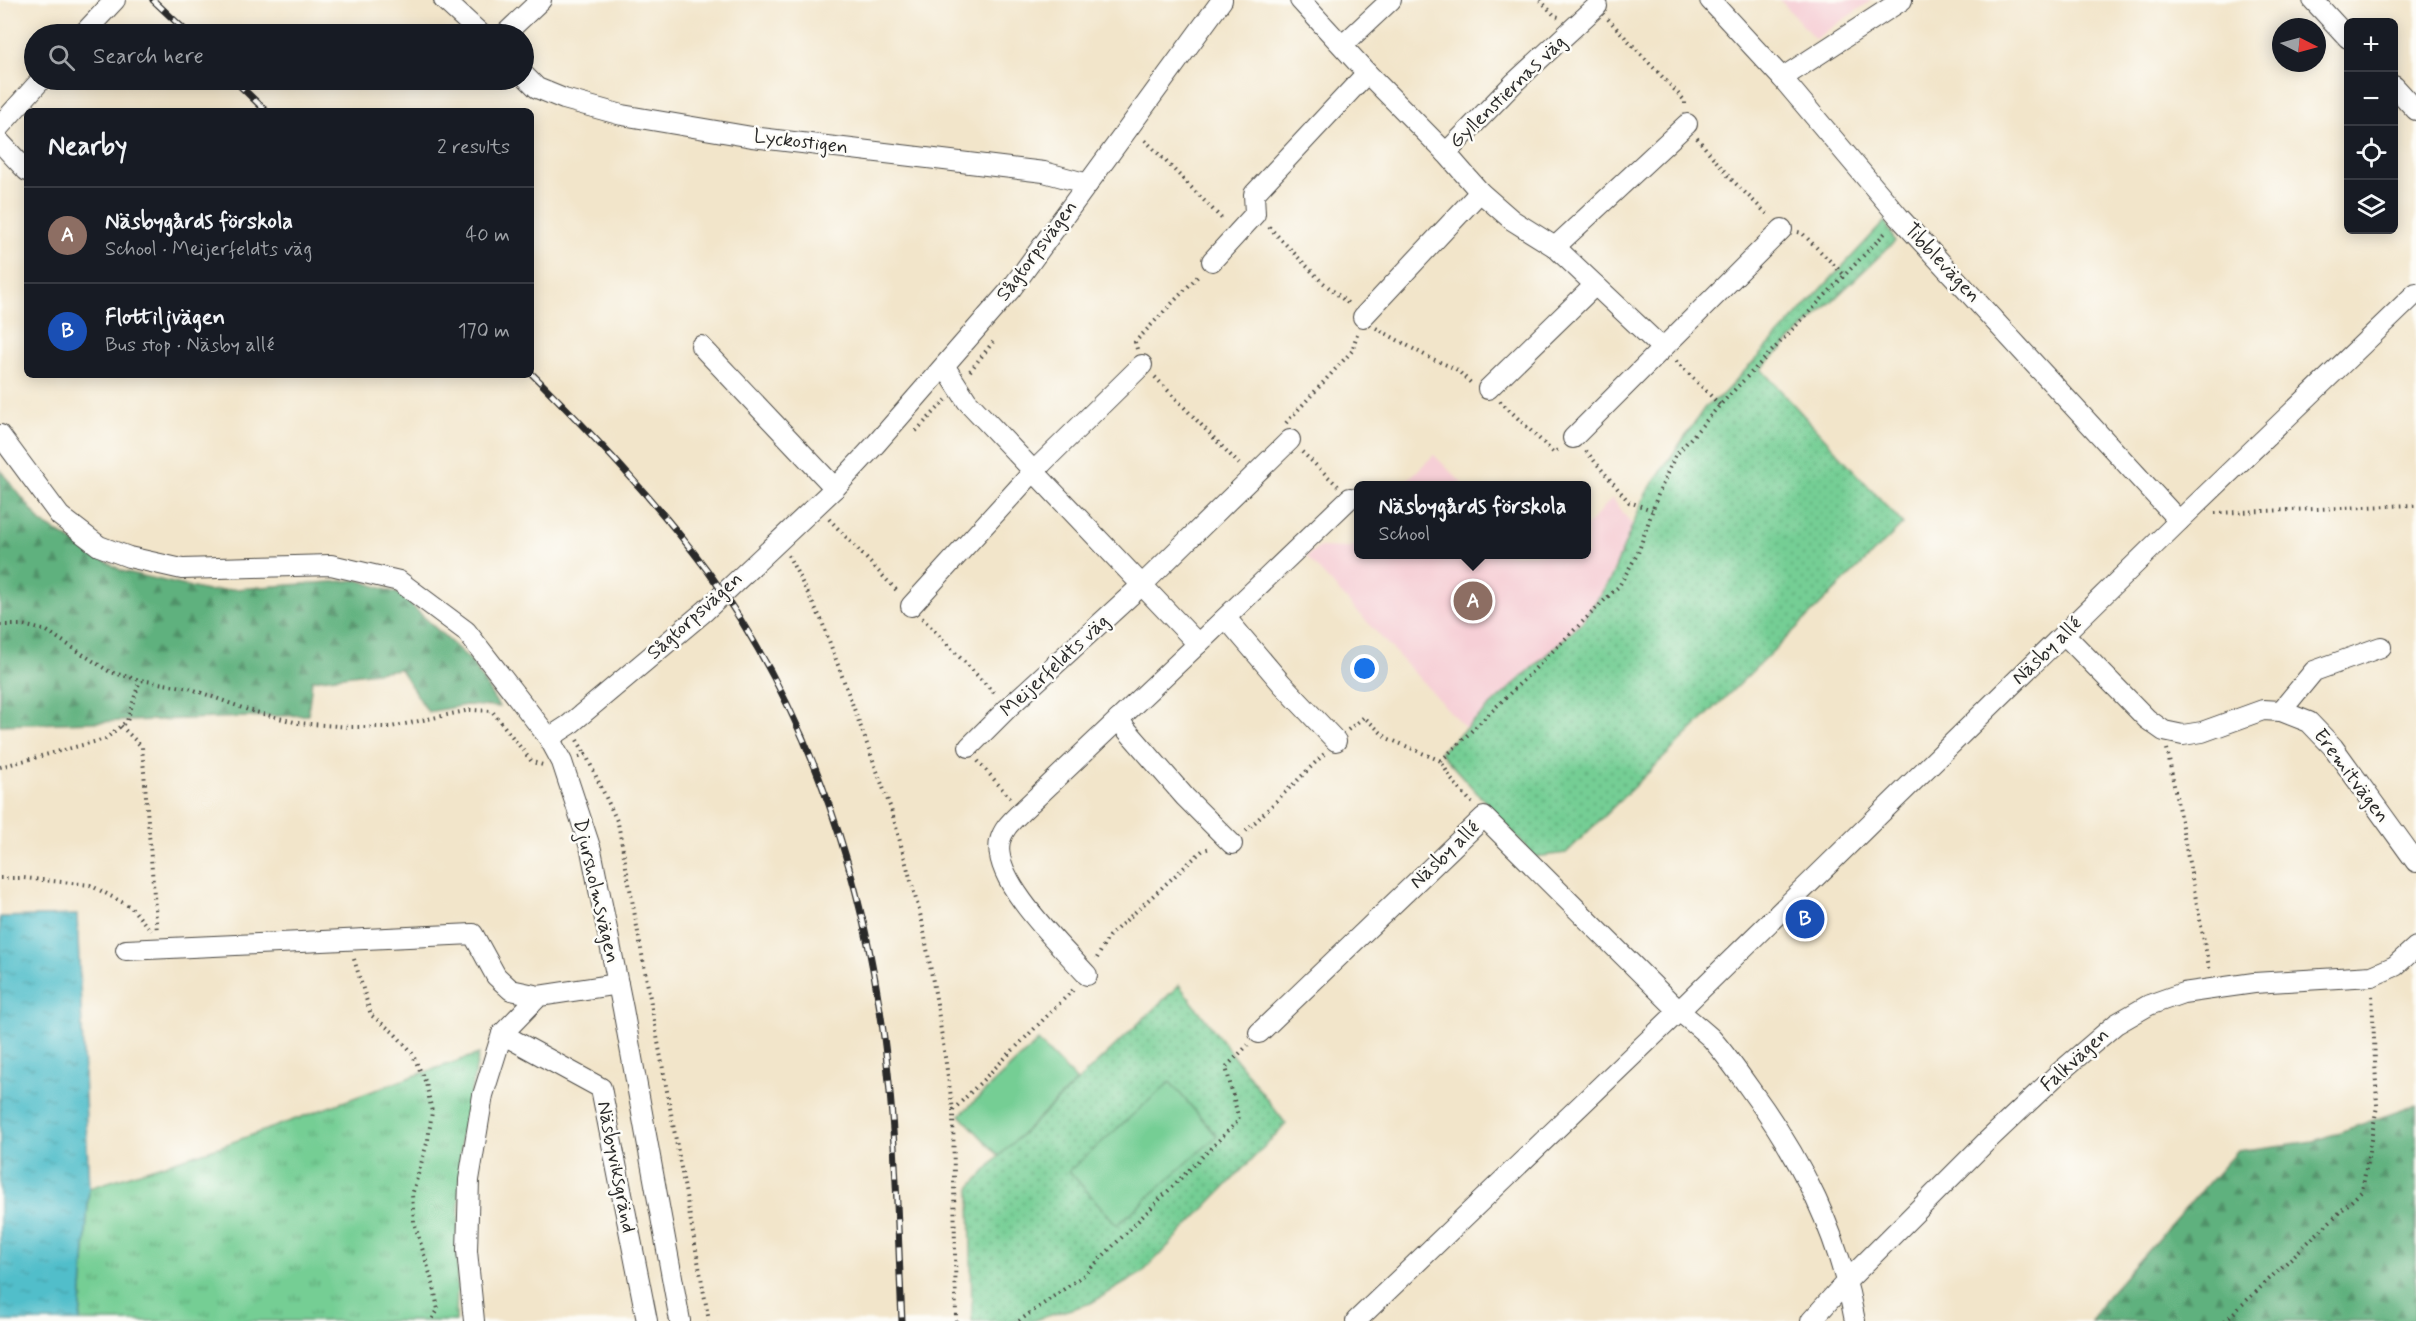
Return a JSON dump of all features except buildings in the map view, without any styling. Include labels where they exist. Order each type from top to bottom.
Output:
[{"type":"street","points":[[92,24],[115,0]]},
{"type":"street","points":[[444,0],[470,24]]},
{"type":"street","points":[[516,24],[541,0]]},
{"type":"street","name":"Sågtorpsvägen","points":[[549,738],[569,725],[705,611],[779,538],[835,488],[945,367],[1011,289],[1222,0]]},
{"type":"street","name":"Gyllenstiernas väg","points":[[1300,0],[1367,73],[1446,153],[1480,192],[1512,220],[1555,247],[1662,348]]},
{"type":"street","points":[[1343,45],[1391,0]]},
{"type":"street","name":"Tibblevägen","points":[[1710,0],[1782,78],[1899,217],[2180,521]]},
{"type":"street","points":[[1782,78],[1902,0]]},
{"type":"street","points":[[2313,0],[2344,33]]},
{"type":"street","name":"Gyllenstiernas väg","points":[[1446,153],[1515,82],[1597,6]]},
{"type":"street","points":[[1212,261],[1255,214],[1254,194],[1367,73]]},
{"type":"street","name":"Lyckostigen","points":[[534,85],[564,99],[622,115],[752,137],[1044,172],[1088,184]]},
{"type":"street","points":[[0,126],[32,90]]},
{"type":"street","points":[[2398,90],[2416,110]]},
{"type":"street","points":[[1555,247],[1687,124]]},
{"type":"street","points":[[0,142],[24,168]]},
{"type":"street","points":[[1363,316],[1480,192]]},
{"type":"street","points":[[1573,438],[1782,229]]},
{"type":"street","points":[[1488,389],[1595,285]]},
{"type":"street","name":"Näsby allé","points":[[1356,1321],[1679,1011],[2416,293]]},
{"type":"street","points":[[701,346],[835,488]]},
{"type":"street","points":[[911,606],[969,539],[1033,472],[1142,365]]},
{"type":"street","points":[[945,367],[967,401],[1198,644]]},
{"type":"street","name":"Djursholmsvägen","points":[[0,435],[60,516],[99,546],[129,557],[182,569],[331,565],[399,581],[466,631],[549,738],[562,762],[591,850],[680,1321]]},
{"type":"street","name":"Meijerfeldts väg","points":[[969,747],[1008,708],[1142,585],[1290,440]]},
{"type":"street","points":[[1087,975],[1020,899],[1002,863],[1000,842],[1006,828],[1350,498]]},
{"type":"street","points":[[1226,618],[1282,684],[1336,741]]},
{"type":"street","points":[[2064,634],[2147,719],[2164,731]]},
{"type":"street","points":[[2281,711],[2314,671],[2380,647]]},
{"type":"street","name":"Eremitvägen","points":[[2164,731],[2183,735],[2202,732],[2263,710],[2281,711],[2309,722],[2332,747],[2416,862]]},
{"type":"street","points":[[1118,720],[1185,797],[1232,844]]},
{"type":"street","name":"Näsby allé","points":[[1259,1033],[1484,817],[1679,1011]]},
{"type":"street","points":[[126,950],[473,934],[496,976],[511,990],[539,996],[618,984]]},
{"type":"street","name":"Falkvägen","points":[[1811,1321],[1847,1281],[1986,1142],[2060,1072],[2116,1024],[2149,1005],[2183,993],[2254,983],[2372,976],[2395,966],[2416,947]]},
{"type":"street","points":[[474,1321],[467,1251],[469,1180],[483,1095],[502,1034],[539,996]]},
{"type":"street","points":[[1679,1011],[1711,1039],[1781,1131],[1806,1175],[1847,1281],[1855,1321]]},
{"type":"street","name":"Näsbyviksgränd","points":[[502,1034],[601,1088],[646,1321]]},
{"type":"path","points":[[1582,21],[1607,19],[1685,101],[1687,124],[1730,178],[1782,229],[1802,233],[1845,276]]},
{"type":"path","points":[[1144,140],[1236,234]]},
{"type":"path","points":[[1255,214],[1320,280],[1386,334],[1456,369],[1474,387],[1488,389],[1554,453],[1573,438],[1629,502],[1652,510]]},
{"type":"path","points":[[1441,760],[1619,586],[1638,553],[1652,510],[1675,456],[1720,405],[1899,217]]},
{"type":"path","points":[[1212,261],[1135,342],[1142,365],[1252,478]]},
{"type":"path","points":[[1350,498],[1290,440],[1286,421],[1352,351],[1363,316]]},
{"type":"path","points":[[1662,348],[1720,405]]},
{"type":"path","points":[[2211,513],[2416,505]]},
{"type":"path","points":[[829,519],[882,574]]},
{"type":"path","points":[[779,538],[821,619],[891,809],[922,921],[953,1110],[956,1321]]},
{"type":"path","points":[[0,625],[23,625],[47,631],[110,672],[140,680],[189,688],[248,710],[298,723],[391,728],[470,710],[492,711],[532,762],[546,766],[586,755],[618,823],[709,1321]]},
{"type":"path","points":[[936,633],[980,677]]},
{"type":"path","points":[[0,767],[105,738],[127,721],[140,680]]},
{"type":"path","points":[[953,1110],[1064,1001],[1087,975],[1109,936],[1203,850],[1232,844],[1336,741],[1364,717],[1387,738],[1441,760],[1451,779],[1484,817]]},
{"type":"path","points":[[0,878],[24,878],[90,885],[131,907],[158,939],[142,747],[121,726]]},
{"type":"path","points":[[2164,731],[2213,988]]},
{"type":"path","points":[[969,747],[984,770],[1022,811]]},
{"type":"path","points":[[349,940],[371,1015],[411,1051],[422,1073],[432,1112],[428,1140],[412,1195],[414,1222],[434,1287],[438,1310],[431,1321]]},
{"type":"path","points":[[2225,1321],[2362,1191],[2377,1106],[2372,976]]},
{"type":"path","points":[[1019,1321],[1084,1275],[1239,1120],[1226,1067],[1259,1033]]},
{"type":"shaded area","points":[[1780,0],[1872,0],[1815,39]]},
{"type":"shaded area","points":[[1434,455],[1460,481],[1406,481]]},
{"type":"shaded area","points":[[1612,498],[1633,526],[1610,580],[1582,622],[1467,730],[1306,556],[1320,547],[1347,548],[1354,546],[1354,559],[1591,559],[1591,522]]},
{"type":"green space","points":[[1885,221],[1895,241],[1761,369],[1903,524],[1566,853],[1535,857],[1440,752],[1582,622],[1610,580],[1645,495],[1705,407],[1723,394]]},
{"type":"green space","points":[[0,470],[42,523],[122,571],[207,591],[358,580],[399,594],[472,662],[499,707],[466,705],[428,712],[400,669],[312,680],[308,715],[0,725]]},
{"type":"green space","points":[[1179,985],[1286,1124],[1142,1273],[1091,1303],[1031,1321],[972,1321],[970,1188],[999,1156]]},
{"type":"green space","points":[[1038,1041],[1077,1081],[999,1156],[960,1115]]},
{"type":"green space","points":[[479,1054],[461,1137],[456,1321],[80,1321],[89,1188],[219,1147]]},
{"type":"green space","points":[[1170,1082],[1217,1136],[1117,1225],[1069,1171]]},
{"type":"green space","points":[[2416,1105],[2416,1321],[2091,1321],[2107,1296],[2237,1151],[2314,1141]]},
{"type":"water","points":[[77,915],[89,1188],[80,1321],[0,1321],[0,917]]},
{"type":"railway","points":[[153,0],[178,24]]},
{"type":"railway","points":[[244,90],[263,108]]},
{"type":"railway","points":[[534,376],[623,469],[707,570],[770,671],[797,725],[820,780],[840,836],[856,893],[870,951],[880,1010],[893,1126],[902,1321]]},
{"type":"place","name":"Näsbygårds förskola","points":[[1473,601]]},
{"type":"place","name":"Flottiljvägen","points":[[1805,919]]}]
